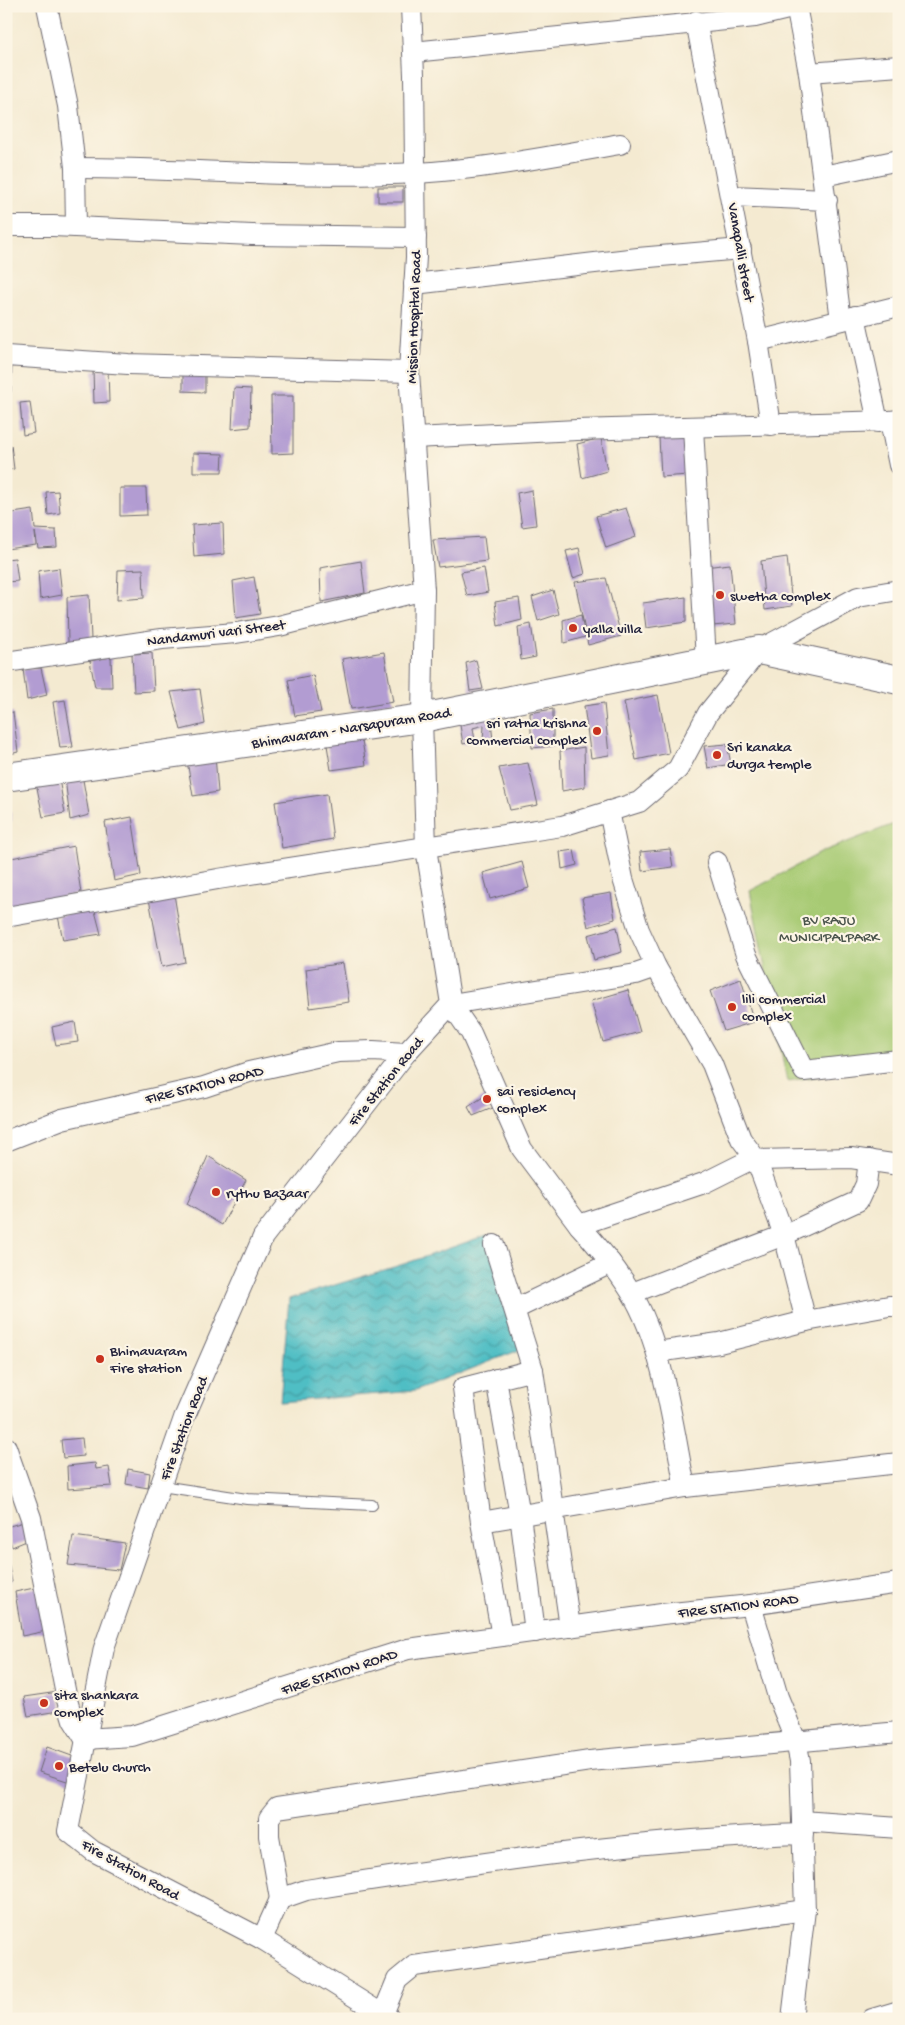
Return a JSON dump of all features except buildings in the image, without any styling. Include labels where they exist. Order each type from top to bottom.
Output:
[{"type":"main road","name":"Bhimavaram - Narsapuram Road","points":[[6,777],[422,718],[759,650],[899,680]]},
{"type":"street","points":[[47,6],[68,106],[75,168],[76,227]]},
{"type":"street","name":"Mission Hospital Road","points":[[411,6],[416,237],[409,372],[424,590],[422,718]]},
{"type":"street","points":[[413,52],[696,21],[755,17],[796,7],[809,73],[823,176],[848,318],[889,421],[899,465]]},
{"type":"street","name":"Vanapalli street","points":[[696,21],[741,249],[771,425]]},
{"type":"street","points":[[809,73],[899,66]]},
{"type":"street","points":[[75,168],[160,168],[236,174],[415,173],[486,168],[620,144]]},
{"type":"street","points":[[823,176],[899,160]]},
{"type":"street","points":[[731,196],[827,200]]},
{"type":"street","points":[[6,226],[76,227],[252,235],[416,237]]},
{"type":"street","points":[[414,284],[628,259],[741,249]]},
{"type":"street","points":[[758,341],[899,306]]},
{"type":"street","points":[[6,356],[128,364],[409,372]]},
{"type":"street","points":[[414,438],[889,421]]},
{"type":"street","points":[[693,427],[706,661]]},
{"type":"street","name":"Nandamuri vari Street","points":[[6,662],[162,638],[212,635],[278,626],[424,590]]},
{"type":"street","points":[[6,917],[218,879],[562,826],[639,802],[678,769],[708,713],[759,650],[858,597],[899,590]]},
{"type":"street","points":[[422,718],[426,848],[451,1004],[471,1033],[522,1149],[611,1263],[632,1293],[657,1352],[685,1487]]},
{"type":"street","points":[[609,812],[622,879],[640,930],[656,967],[712,1064],[741,1139],[756,1159],[784,1236],[806,1321]]},
{"type":"street","points":[[717,862],[746,955],[804,1071],[899,1060]]},
{"type":"street","points":[[451,1004],[636,974],[656,967]]},
{"type":"street","name":"Fire Station Road","points":[[387,2017],[262,1939],[93,1851],[68,1831],[104,1648],[184,1418],[263,1237],[406,1053],[451,1004]]},
{"type":"street","name":"FIRE STATION ROAD","points":[[6,1141],[62,1118],[204,1087],[249,1072],[338,1052],[373,1051],[406,1053]]},
{"type":"street","points":[[580,1225],[704,1183],[737,1166],[756,1159],[851,1158],[899,1165]]},
{"type":"street","points":[[632,1293],[784,1236],[858,1201],[866,1184],[869,1160]]},
{"type":"street","points":[[494,1245],[533,1370],[555,1511],[570,1627]]},
{"type":"street","points":[[515,1309],[611,1263]]},
{"type":"street","points":[[657,1352],[719,1344],[806,1321],[899,1306]]},
{"type":"street","points":[[502,1636],[481,1522],[463,1388],[533,1370]]},
{"type":"street","points":[[496,1379],[520,1515],[535,1632]]},
{"type":"street","points":[[6,1447],[14,1496],[30,1518],[67,1700],[73,1720],[86,1739]]},
{"type":"street","points":[[481,1522],[555,1511],[685,1487],[899,1463]]},
{"type":"street","name":"FIRE STATION ROAD","points":[[86,1739],[132,1736],[408,1648],[751,1605],[899,1582]]},
{"type":"street","points":[[751,1605],[778,1697],[796,1741],[800,1761],[806,1910],[792,2019]]},
{"type":"street","points":[[262,1939],[280,1899],[268,1836],[269,1818],[278,1808],[590,1761],[899,1732]]},
{"type":"street","points":[[280,1899],[306,1890],[601,1847],[748,1836],[802,1828],[899,1828]]},
{"type":"street","points":[[387,2017],[397,1980],[414,1966],[806,1910]]},
{"type":"street","points":[[872,2019],[899,2011]]},
{"type":"lane","points":[[161,1486],[247,1499],[372,1505]]},
{"type":"green space","name":"BV RAJU MUNICIPALPARK","points":[[899,822],[899,1065],[787,1081],[750,891],[824,851]]},
{"type":"water","points":[[487,1235],[522,1349],[415,1391],[280,1402],[289,1299],[407,1263]]},
{"type":"place","name":"swetha complex","points":[[720,595]]},
{"type":"place","name":"yalla villa","points":[[573,628]]},
{"type":"place","name":"sri ratna krishna commercial complex","points":[[597,731]]},
{"type":"place","name":"Sri kanaka durga temple","points":[[717,755]]},
{"type":"place","name":"lili commercial complex","points":[[732,1007]]},
{"type":"place","name":"sai residency complex","points":[[487,1099]]},
{"type":"place","name":"rythu Bazaar","points":[[216,1192]]},
{"type":"place","name":"Bhimavaram Fire station","points":[[100,1359]]},
{"type":"place","name":"sita shankara complex","points":[[44,1703]]},
{"type":"place","name":"Betelu church","points":[[59,1766]]}]
